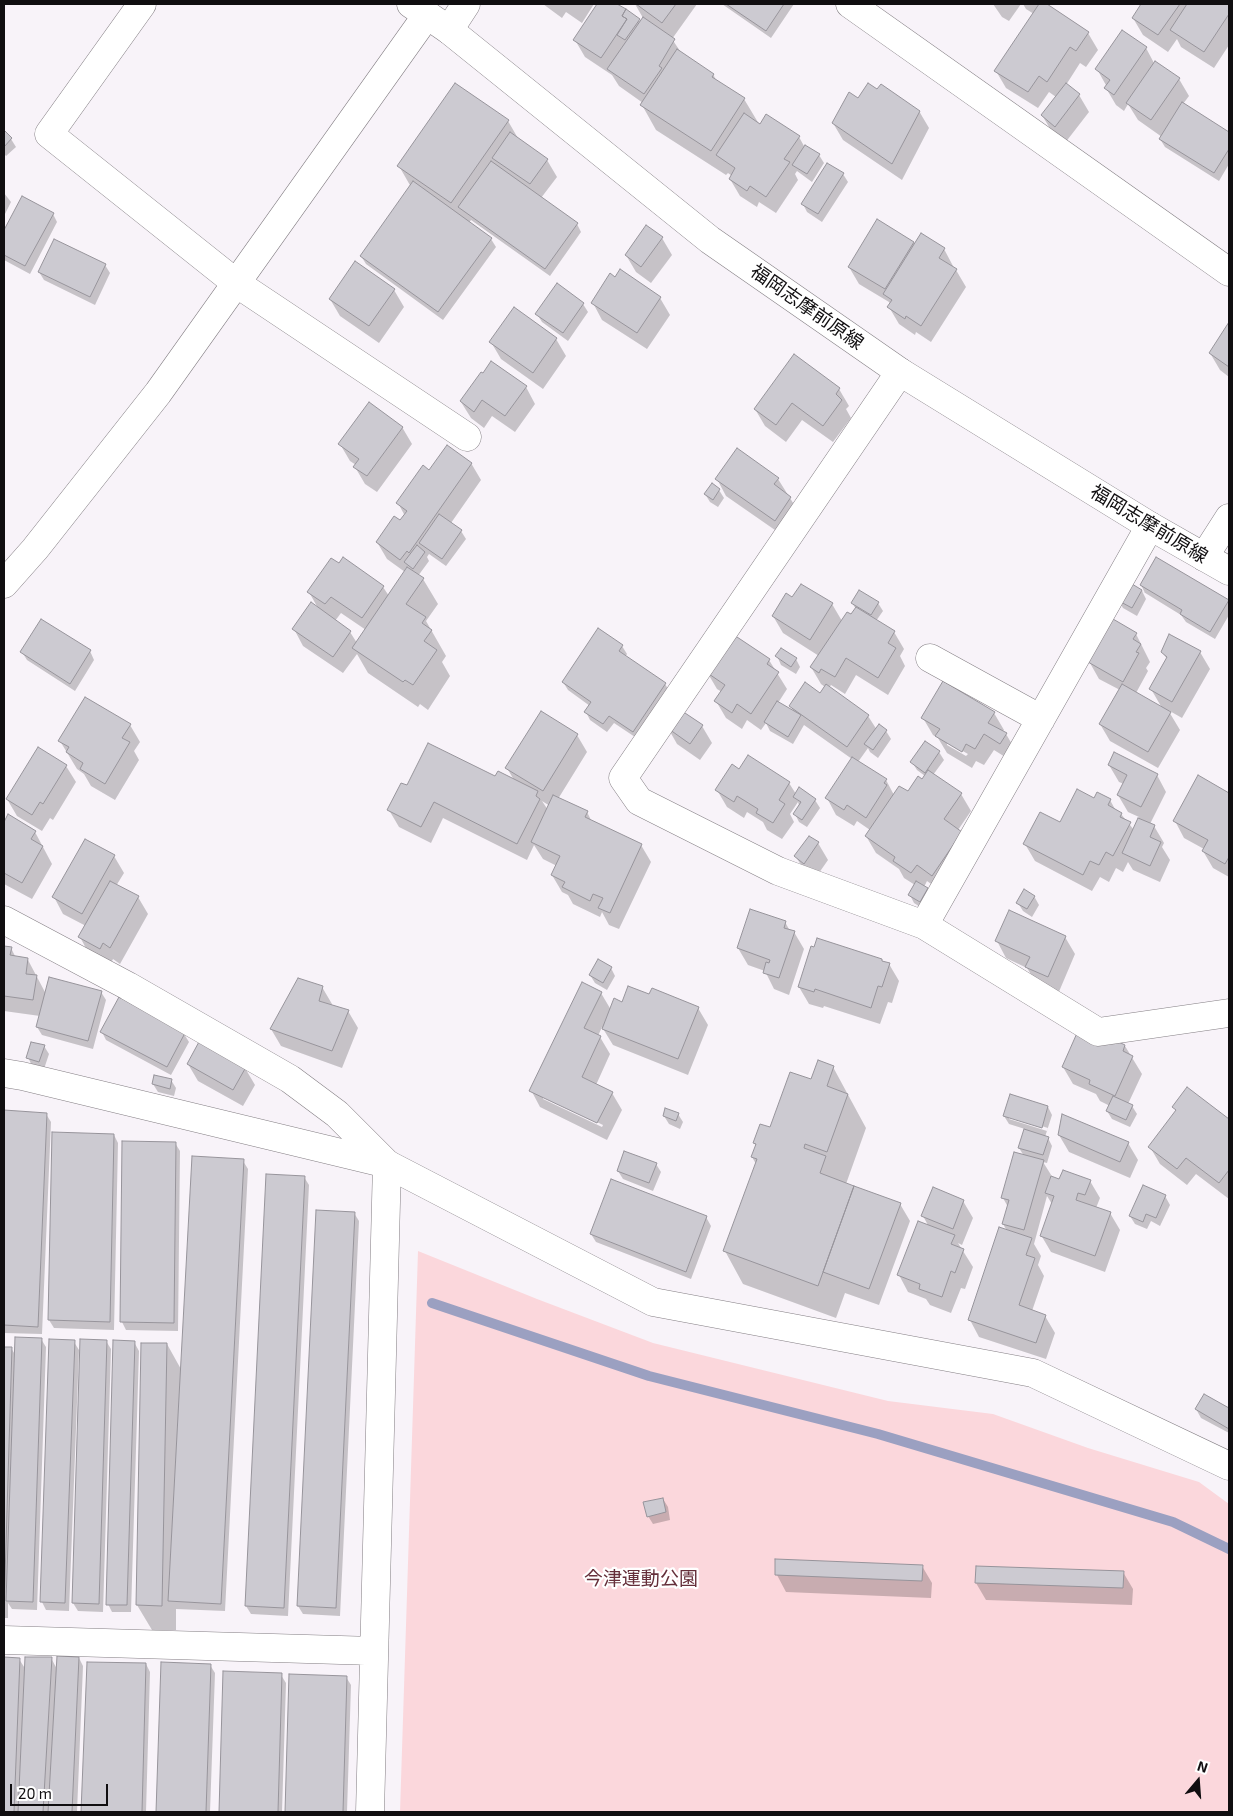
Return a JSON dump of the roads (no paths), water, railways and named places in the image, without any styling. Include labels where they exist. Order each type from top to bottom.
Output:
[{"type":"street","points":[[142,4],[49,134],[236,283],[467,437]]},
{"type":"street","points":[[4,584],[35,548],[158,393],[429,16],[466,4]]},
{"type":"street","points":[[850,4],[1229,272]]},
{"type":"street","name":"福岡志摩前原線","points":[[429,16],[710,240],[900,372],[1150,526],[1229,571]]},
{"type":"street","points":[[900,372],[624,778],[639,801],[778,871],[924,925],[1098,1032],[1229,1013]]},
{"type":"street","points":[[1204,557],[1229,518]]},
{"type":"street","points":[[924,925],[1150,526]]},
{"type":"street","points":[[930,658],[1041,719]]},
{"type":"street","points":[[4,920],[128,986],[290,1078],[337,1114],[387,1164],[370,1812]]},
{"type":"street","points":[[4,1073],[387,1164],[653,1302],[1033,1373],[1229,1466]]},
{"type":"street","points":[[4,1640],[374,1651]]},
{"type":"waterway","points":[[432,1303],[649,1376],[878,1434],[1173,1522],[1229,1549]]},
{"type":"park label","name":"今津運動公園","points":[[641,1579]]}]
